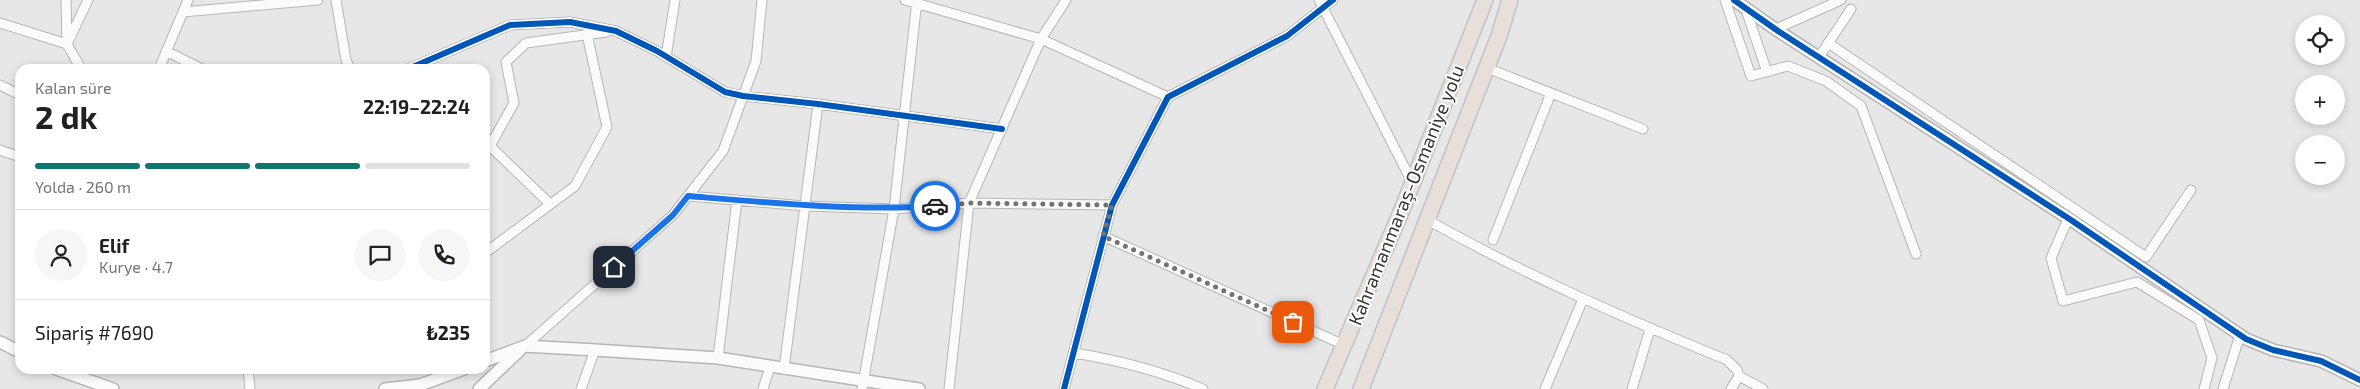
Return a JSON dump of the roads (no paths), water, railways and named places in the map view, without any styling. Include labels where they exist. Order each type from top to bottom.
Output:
[{"type":"highway","name":"Kahramanmaraş-Osmaniye yolu","points":[[1325,389],[1486,0]]},
{"type":"highway","name":"Kahramanmaraş-Osmaniye yolu","points":[[1361,389],[1426,219],[1487,68],[1510,0]]},
{"type":"street","points":[[66,0],[68,44],[78,64]]},
{"type":"street","points":[[68,44],[88,0]]},
{"type":"street","points":[[161,64],[188,0]]},
{"type":"street","points":[[183,12],[245,3],[318,0]]},
{"type":"street","points":[[336,0],[348,64]]},
{"type":"street","points":[[666,56],[672,30],[675,0]]},
{"type":"street","points":[[479,389],[673,215],[723,151],[756,61],[762,0]]},
{"type":"street","points":[[905,0],[1041,39],[1168,97]]},
{"type":"street","points":[[949,389],[969,203],[1041,39],[1066,0]]},
{"type":"street","points":[[1064,389],[1112,205],[1168,97],[1287,36],[1321,4],[1333,0]]},
{"type":"street","points":[[1724,0],[1751,76],[1788,66],[1826,81],[1861,106],[1916,254]]},
{"type":"street","points":[[1734,0],[1776,30],[2068,218],[2240,335],[2273,350],[2321,361],[2360,380]]},
{"type":"street","points":[[1776,30],[1841,0]]},
{"type":"street","points":[[864,385],[894,208],[917,2]]},
{"type":"street","points":[[1321,4],[1412,182]]},
{"type":"street","points":[[1745,7],[1767,72]]},
{"type":"street","points":[[1819,57],[1851,9]]},
{"type":"street","points":[[420,64],[510,25],[570,22],[616,30],[666,56],[725,92],[743,96],[818,104],[1002,129]]},
{"type":"street","points":[[0,23],[68,44]]},
{"type":"street","points":[[490,142],[514,103],[506,62],[526,43],[616,30]]},
{"type":"street","points":[[490,248],[575,186],[607,127],[587,34]]},
{"type":"street","points":[[1828,44],[2146,257],[2191,190]]},
{"type":"street","points":[[166,51],[192,64]]},
{"type":"street","points":[[1487,68],[1643,129]]},
{"type":"street","points":[[0,85],[15,92]]},
{"type":"street","points":[[1493,240],[1551,93]]},
{"type":"street","points":[[784,369],[818,104]]},
{"type":"street","points":[[0,150],[15,155]]},
{"type":"street","points":[[490,150],[550,204]]},
{"type":"street","points":[[688,196],[805,206],[894,208],[969,203],[1112,205]]},
{"type":"street","points":[[718,358],[737,200]]},
{"type":"street","points":[[2068,218],[2051,258],[2063,301],[2137,282],[2191,315],[2199,320],[2212,358],[2204,389]]},
{"type":"street","points":[[1426,219],[1484,252],[1583,299],[1727,360],[1737,370],[1739,376],[1764,389]]},
{"type":"street","points":[[1103,236],[1344,345]]},
{"type":"street","points":[[1545,389],[1583,299]]},
{"type":"street","points":[[1632,389],[1650,329]]},
{"type":"street","points":[[2223,389],[2240,335]]},
{"type":"street","points":[[0,342],[15,350]]},
{"type":"street","points":[[490,359],[525,346],[718,358],[864,385],[919,389]]},
{"type":"street","points":[[581,389],[595,350]]},
{"type":"street","points":[[1074,353],[1129,364],[1171,376],[1203,389]]},
{"type":"street","points":[[763,389],[770,367]]},
{"type":"street","points":[[70,374],[113,389]]},
{"type":"street","points":[[248,374],[250,389]]},
{"type":"street","points":[[385,389],[420,385],[450,374]]},
{"type":"street","points":[[1731,389],[1739,376]]}]
